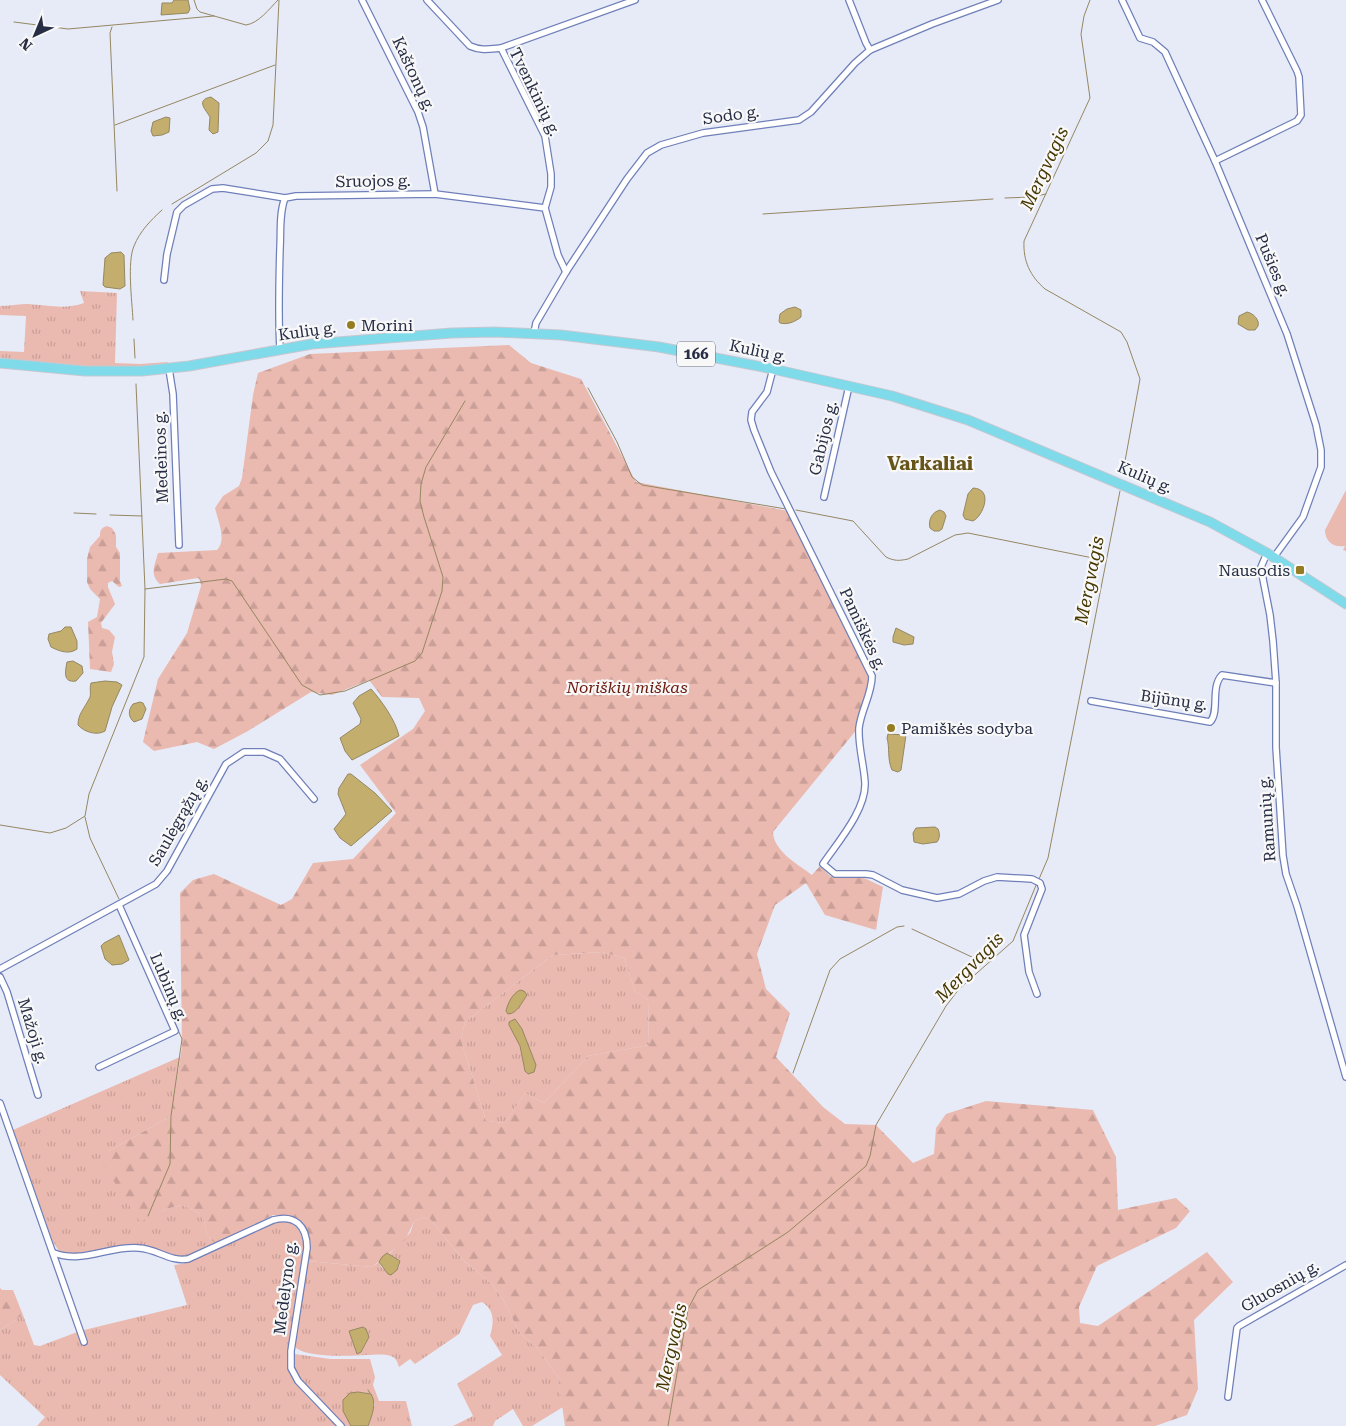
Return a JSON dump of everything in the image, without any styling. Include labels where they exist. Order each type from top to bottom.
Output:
[{"type":"main road","name":"Kulių g.","points":[[0,362],[67,370],[105,372],[170,369],[319,343],[470,332],[534,333],[659,347],[849,386],[946,412],[994,430],[1206,520],[1270,555],[1346,604]]},
{"type":"street","name":"Kaštonų g.","points":[[362,0],[418,112],[423,127],[435,194]]},
{"type":"street","name":"Tvenkinių g.","points":[[427,0],[470,46],[486,50],[501,48],[545,136],[551,174],[551,187],[545,208]]},
{"type":"street","points":[[501,48],[635,0]]},
{"type":"street","points":[[849,0],[870,50]]},
{"type":"street","name":"Sodo g.","points":[[534,333],[536,323],[566,272],[627,179],[642,158],[653,148],[703,133],[799,120],[811,112],[855,63],[870,50],[932,24],[998,0]]},
{"type":"street","name":"Pušies g.","points":[[1122,0],[1140,38],[1153,42],[1165,52],[1214,161],[1292,347],[1316,425],[1321,450],[1321,467],[1303,517],[1270,555]]},
{"type":"street","points":[[1214,161],[1297,121],[1301,115],[1297,71],[1262,0]]},
{"type":"street","name":"Sruojos g.","points":[[164,280],[177,212],[184,205],[212,189],[223,188],[285,198],[296,196],[435,194],[545,208]]},
{"type":"street","points":[[280,349],[281,223],[282,204],[285,198]]},
{"type":"street","points":[[545,208],[558,255],[566,272]]},
{"type":"street","name":"Medeinos g.","points":[[170,369],[173,394],[179,545]]},
{"type":"street","name":"Pamiškės g.","points":[[773,370],[767,392],[752,412],[751,420],[754,430],[772,472],[872,676],[871,687],[859,727],[865,785],[863,799],[848,828],[823,864],[835,874],[859,873],[873,876],[902,890],[937,898],[959,894],[984,881],[997,877],[1032,879],[1040,884],[1042,889],[1024,935],[1029,972],[1036,994]]},
{"type":"street","name":"Gabijos g.","points":[[824,497],[849,386]]},
{"type":"street","name":"Ramunių g.","points":[[1270,555],[1261,567],[1270,615],[1276,683],[1276,747],[1282,856],[1346,1077]]},
{"type":"street","name":"Bijūnų g.","points":[[1091,701],[1210,722],[1214,717],[1216,687],[1222,674],[1276,683]]},
{"type":"street","name":"Saulėgrąžų g.","points":[[0,969],[156,884],[167,871],[226,764],[244,752],[264,752],[280,759],[314,799]]},
{"type":"street","name":"Lubinų g.","points":[[99,1067],[176,1031],[118,905]]},
{"type":"street","name":"Mažoji g.","points":[[0,976],[7,992],[38,1095]]},
{"type":"street","points":[[0,1103],[84,1342]]},
{"type":"street","name":"Medelyno g.","points":[[54,1253],[62,1256],[80,1257],[137,1248],[156,1252],[174,1260],[181,1260],[188,1259],[273,1220],[282,1218],[296,1222],[304,1233],[307,1248],[291,1351],[291,1368],[301,1385],[342,1426]]},
{"type":"street","name":"Gluosnių g.","points":[[1228,1397],[1237,1328],[1346,1265]]},
{"type":"green space","points":[[80,291],[117,293],[115,363],[168,362],[166,365],[88,369],[0,360],[0,351],[24,352],[26,316],[0,315],[0,306],[28,304],[63,307],[77,305],[84,303]]},
{"type":"green space","name":"Noriškių miškas","points":[[509,345],[531,363],[581,379],[636,482],[788,511],[871,678],[858,728],[773,832],[774,839],[788,857],[812,875],[820,866],[830,876],[837,878],[860,876],[883,887],[876,930],[825,915],[806,883],[775,905],[757,954],[766,989],[790,1013],[776,1057],[823,1107],[845,1124],[876,1125],[913,1163],[934,1154],[936,1128],[946,1114],[986,1101],[1093,1110],[1116,1157],[1118,1210],[1176,1198],[1190,1211],[1176,1228],[1097,1266],[1079,1307],[1080,1323],[1098,1326],[1207,1252],[1233,1282],[1194,1320],[1198,1389],[1187,1415],[1155,1426],[565,1426],[558,1377],[537,1348],[522,1335],[504,1301],[492,1284],[464,1261],[430,1219],[422,1217],[414,1222],[405,1240],[372,1267],[308,1261],[310,1237],[304,1225],[294,1217],[284,1215],[273,1215],[215,1244],[207,1235],[204,1220],[197,1212],[182,1205],[166,1209],[140,1222],[102,1163],[109,1151],[171,1116],[182,1047],[180,893],[193,880],[214,874],[281,905],[292,899],[313,863],[353,859],[396,813],[360,765],[413,729],[425,711],[419,698],[382,697],[369,680],[332,695],[311,692],[248,731],[214,749],[197,742],[154,751],[143,742],[158,679],[187,633],[201,586],[198,578],[160,584],[154,573],[154,565],[158,553],[217,550],[222,536],[215,508],[223,496],[239,486],[242,478],[253,395],[258,373],[310,354]],"holes":[[[602,952],[624,958],[635,991],[648,1000],[649,1045],[588,1056],[544,1103],[525,1093],[505,1123],[486,1121],[461,1040],[465,1022],[553,955]]]},
{"type":"green space","points":[[1346,490],[1346,551],[1343,550],[1345,546],[1337,546],[1330,543],[1326,537],[1325,530]]},
{"type":"green space","points":[[107,526],[112,528],[116,535],[116,547],[120,553],[120,581],[122,586],[119,587],[112,581],[108,583],[115,604],[101,623],[102,628],[109,630],[115,637],[112,652],[114,664],[111,672],[90,669],[88,622],[97,617],[100,599],[90,589],[87,582],[87,559],[90,547],[100,536],[101,530]]},
{"type":"green space","points":[[602,952],[624,958],[635,991],[648,1000],[649,1045],[588,1056],[544,1103],[525,1093],[505,1123],[486,1121],[461,1040],[465,1022],[553,955]]},
{"type":"green space","points":[[180,1057],[171,1116],[109,1151],[140,1221],[166,1209],[182,1205],[197,1212],[204,1220],[207,1235],[215,1244],[185,1256],[173,1256],[131,1245],[70,1254],[59,1251],[53,1242],[13,1130]]},
{"type":"green space","points":[[422,1217],[430,1219],[464,1261],[492,1284],[504,1301],[522,1335],[537,1348],[558,1377],[563,1407],[532,1426],[523,1426],[513,1409],[495,1421],[493,1426],[453,1426],[473,1416],[457,1384],[502,1355],[490,1336],[493,1322],[491,1313],[482,1302],[473,1305],[459,1334],[415,1364],[410,1359],[399,1367],[393,1357],[380,1354],[320,1355],[296,1348],[295,1343],[308,1261],[372,1267],[379,1262],[381,1267],[387,1271],[399,1267],[400,1261],[389,1254],[410,1233],[414,1222]],"holes":[[[363,1327],[366,1330],[367,1342],[361,1352],[356,1352],[349,1331]]]},
{"type":"green space","points":[[280,1220],[291,1223],[298,1229],[304,1249],[287,1364],[290,1373],[301,1390],[337,1426],[37,1426],[45,1417],[0,1375],[0,1330],[23,1315],[34,1345],[40,1346],[80,1331],[187,1305],[174,1265],[190,1261]]},
{"type":"green space","points":[[0,1288],[2,1290],[13,1290],[23,1315],[0,1330]]},
{"type":"green space","points":[[295,1354],[330,1359],[370,1359],[375,1377],[373,1385],[379,1401],[406,1401],[412,1426],[368,1426],[375,1404],[364,1392],[350,1393],[349,1423],[351,1426],[345,1426],[311,1393],[296,1372],[293,1362]]},
{"type":"shaded area","points":[[174,0],[188,0],[190,9],[188,13],[161,15],[162,3],[172,3]]},
{"type":"shaded area","points":[[211,97],[219,103],[218,132],[213,134],[209,130],[210,117],[203,106],[204,100]]},
{"type":"shaded area","points":[[166,117],[170,118],[169,132],[153,136],[151,131],[153,122]]},
{"type":"shaded area","points":[[121,252],[124,255],[125,286],[120,289],[105,287],[103,285],[105,258],[111,253]]},
{"type":"shaded area","points":[[795,307],[801,310],[801,317],[791,323],[780,323],[780,314],[787,309]]},
{"type":"shaded area","points":[[1247,312],[1254,315],[1257,319],[1258,326],[1255,330],[1248,330],[1238,324],[1239,316]]},
{"type":"shaded area","points":[[973,488],[979,489],[983,493],[985,503],[980,514],[973,521],[965,519],[963,515],[968,494]]},
{"type":"shaded area","points":[[940,510],[946,516],[942,529],[934,531],[930,528],[930,519],[933,514]]},
{"type":"shaded area","points":[[65,627],[71,627],[77,641],[77,649],[71,652],[51,647],[48,639],[49,634],[61,631]]},
{"type":"shaded area","points":[[896,628],[914,637],[913,644],[904,645],[893,642]]},
{"type":"shaded area","points":[[73,661],[82,666],[83,673],[76,681],[67,679],[66,676],[67,662]]},
{"type":"shaded area","points":[[117,682],[122,685],[112,707],[105,731],[98,733],[84,730],[78,725],[79,718],[90,697],[91,683]]},
{"type":"shaded area","points":[[371,689],[388,711],[399,736],[352,760],[345,751],[340,738],[360,724],[361,719],[353,703],[359,696]]},
{"type":"shaded area","points":[[143,703],[146,709],[142,719],[134,722],[129,713],[130,709],[133,704]]},
{"type":"shaded area","points":[[888,734],[906,735],[901,770],[898,772],[892,770],[890,766]]},
{"type":"shaded area","points":[[348,774],[351,774],[375,793],[392,811],[351,846],[340,838],[334,829],[346,814],[338,794],[339,788]]},
{"type":"shaded area","points":[[935,827],[938,829],[939,834],[937,842],[923,844],[914,842],[913,833],[916,828]]},
{"type":"shaded area","points":[[119,935],[129,960],[122,964],[112,965],[105,959],[101,946]]},
{"type":"shaded area","points":[[520,990],[524,991],[527,995],[517,1010],[508,1014],[506,1011],[509,1002]]},
{"type":"shaded area","points":[[515,1019],[522,1029],[536,1065],[534,1072],[528,1074],[525,1071],[520,1046],[509,1025],[509,1022]]},
{"type":"shaded area","points":[[387,1253],[400,1261],[397,1270],[391,1275],[388,1274],[379,1262]]},
{"type":"shaded area","points":[[363,1327],[366,1329],[369,1337],[361,1352],[357,1354],[349,1331]]},
{"type":"shaded area","points":[[350,1393],[371,1394],[373,1398],[373,1410],[368,1426],[351,1426],[343,1411],[343,1400]]},
{"type":"waterway","points":[[194,0],[200,12],[246,25],[259,19],[278,0]]},
{"type":"waterway","points":[[172,204],[256,153],[268,141],[273,125],[279,0]]},
{"type":"waterway","name":"Mergvagis","points":[[1090,0],[1084,16],[1081,34],[1090,98],[1024,241],[1024,248],[1028,268],[1045,289],[1121,332],[1127,342],[1140,379],[1123,472]]},
{"type":"waterway","points":[[14,22],[68,29],[214,16]]},
{"type":"waterway","points":[[112,27],[110,33],[117,191]]},
{"type":"waterway","points":[[115,125],[275,65]]},
{"type":"waterway","points":[[1005,198],[1032,197],[1046,194]]},
{"type":"waterway","points":[[763,214],[993,199]]},
{"type":"waterway","points":[[133,320],[130,282],[132,253],[136,241],[162,210]]},
{"type":"waterway","points":[[134,339],[135,358]]},
{"type":"waterway","points":[[0,825],[50,833],[66,828],[85,816],[89,794],[144,657],[145,589],[136,384]]},
{"type":"waterway","points":[[588,388],[617,442],[632,477],[642,485],[786,509]]},
{"type":"waterway","points":[[145,589],[226,579],[232,581],[302,685],[320,695],[345,691],[415,661],[422,653],[442,591],[443,577],[420,501],[421,484],[426,467],[465,401]]},
{"type":"waterway","name":"Mergvagis","points":[[1039,879],[1048,858],[1120,491]]},
{"type":"waterway","points":[[796,510],[853,521],[886,557],[894,560],[908,559],[955,535],[968,533],[1093,558],[1106,557]]},
{"type":"waterway","points":[[74,513],[96,514]]},
{"type":"waterway","points":[[110,515],[142,516]]},
{"type":"waterway","points":[[85,817],[90,838],[119,899]]},
{"type":"waterway","name":"Mergvagis","points":[[668,1426],[688,1309],[698,1290],[788,1232],[866,1166],[870,1156],[876,1125],[946,1006],[959,989],[1013,941],[1037,883]]},
{"type":"waterway","points":[[793,1073],[830,970],[840,959],[897,927],[904,926]]},
{"type":"waterway","points":[[912,929],[974,958],[991,961]]},
{"type":"waterway","points":[[148,1216],[170,1164],[171,1116],[182,1039],[165,1000]]},
{"type":"place","name":"Morini","points":[[351,325]]},
{"type":"place","name":"Nausodis","points":[[1300,570]]},
{"type":"place","name":"Pamiškės sodyba","points":[[891,728]]},
{"type":"district","name":"Varkaliai","points":[[930,463]]}]
